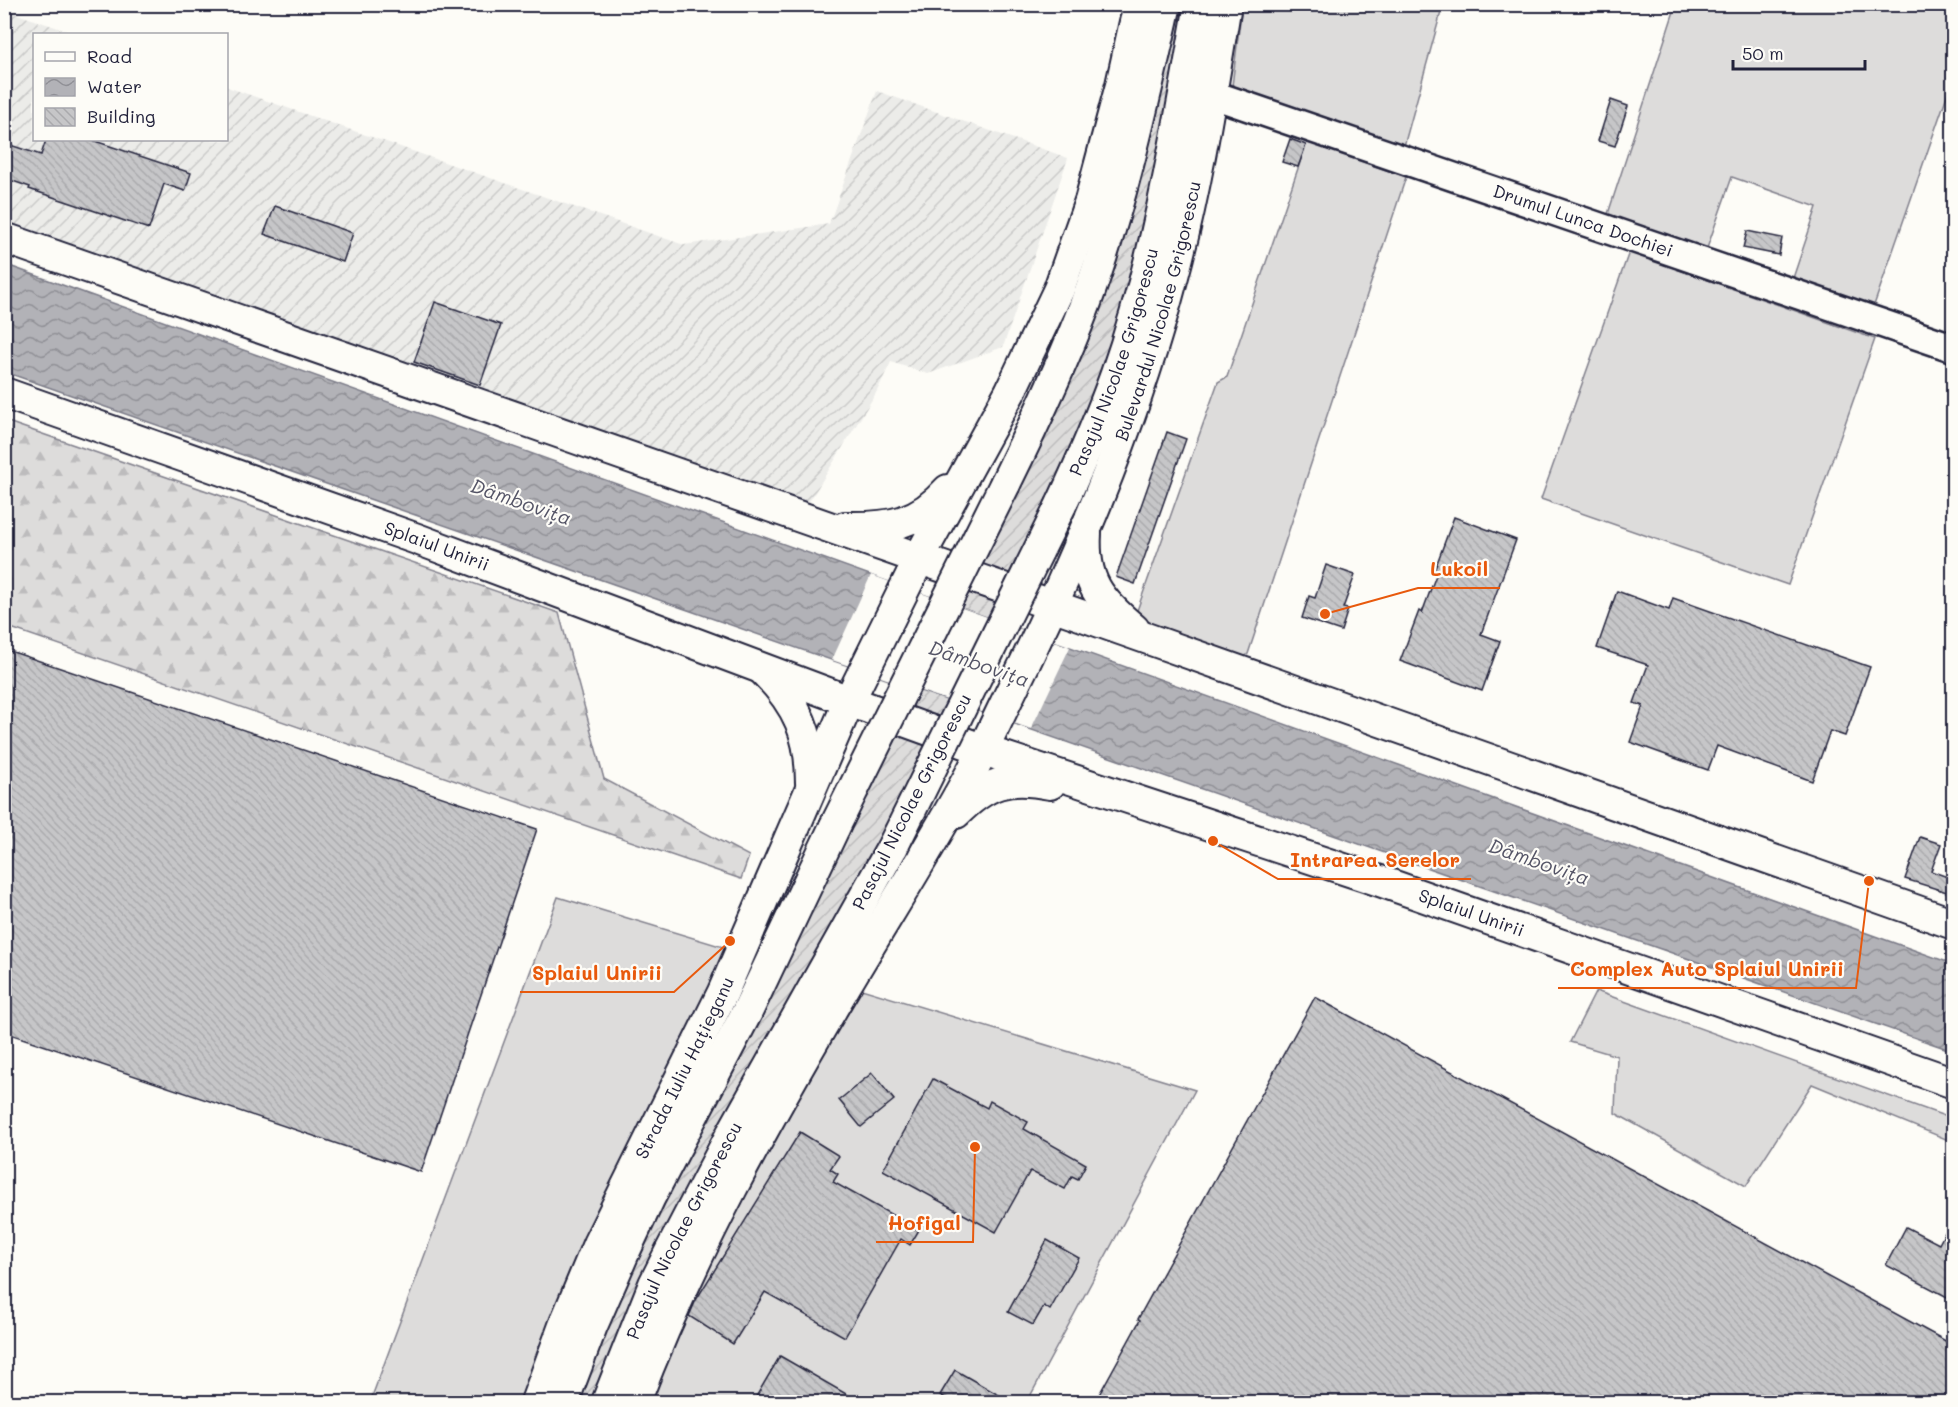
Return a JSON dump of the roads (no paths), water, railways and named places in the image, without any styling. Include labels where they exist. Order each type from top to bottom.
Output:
[{"type":"main road","points":[[919,559],[1027,360],[1062,282],[1077,244],[1106,144],[1139,4]]},
{"type":"main road","points":[[563,1402],[627,1245],[747,1012],[835,826],[1005,484],[1054,379],[1101,260],[1127,172],[1166,4]]},
{"type":"main road","name":"Pasajul Nicolae Grigorescu","points":[[607,1402],[654,1284],[738,1123],[893,846],[1084,455],[1108,396],[1148,268],[1176,141],[1200,4]]},
{"type":"main road","name":"Bulevardul Nicolae Grigorescu","points":[[983,750],[1052,606],[1086,526],[1127,426],[1157,334],[1182,237],[1211,94],[1226,4]]},
{"type":"main road","points":[[4,238],[1953,924]]},
{"type":"main road","name":"Splaiul Unirii","points":[[4,393],[417,539],[983,750],[1380,881],[1953,1083]]},
{"type":"main road","points":[[829,527],[874,526],[917,517],[935,504],[970,466]]},
{"type":"main road","points":[[1086,526],[1085,547],[1091,582],[1107,605],[1143,637]]},
{"type":"main road","name":"Strada Iuliu Hațieganu","points":[[536,1402],[565,1323],[598,1244],[702,1037],[849,701],[919,559]]},
{"type":"main road","points":[[761,668],[786,694],[802,722],[810,756],[811,789]]},
{"type":"main road","points":[[635,1402],[680,1292],[742,1170],[845,986],[938,832],[983,750]]},
{"type":"main road","points":[[938,832],[979,793],[1001,782],[1035,781],[1112,794]]},
{"type":"street","name":"Drumul Lunca Dochiei","points":[[1211,94],[1953,348]]},
{"type":"water","name":"Dâmbovița","points":[[4,264],[1953,964],[1953,1051],[5,372]]},
{"type":"place","name":"Lukoil","points":[[1325,614]]},
{"type":"place","name":"Intrarea Serelor","points":[[1213,841]]},
{"type":"place","name":"Complex Auto Splaiul Unirii","points":[[1869,881]]},
{"type":"place","name":"Splaiul Unirii","points":[[730,941]]},
{"type":"place","name":"Hofigal","points":[[975,1147]]}]
